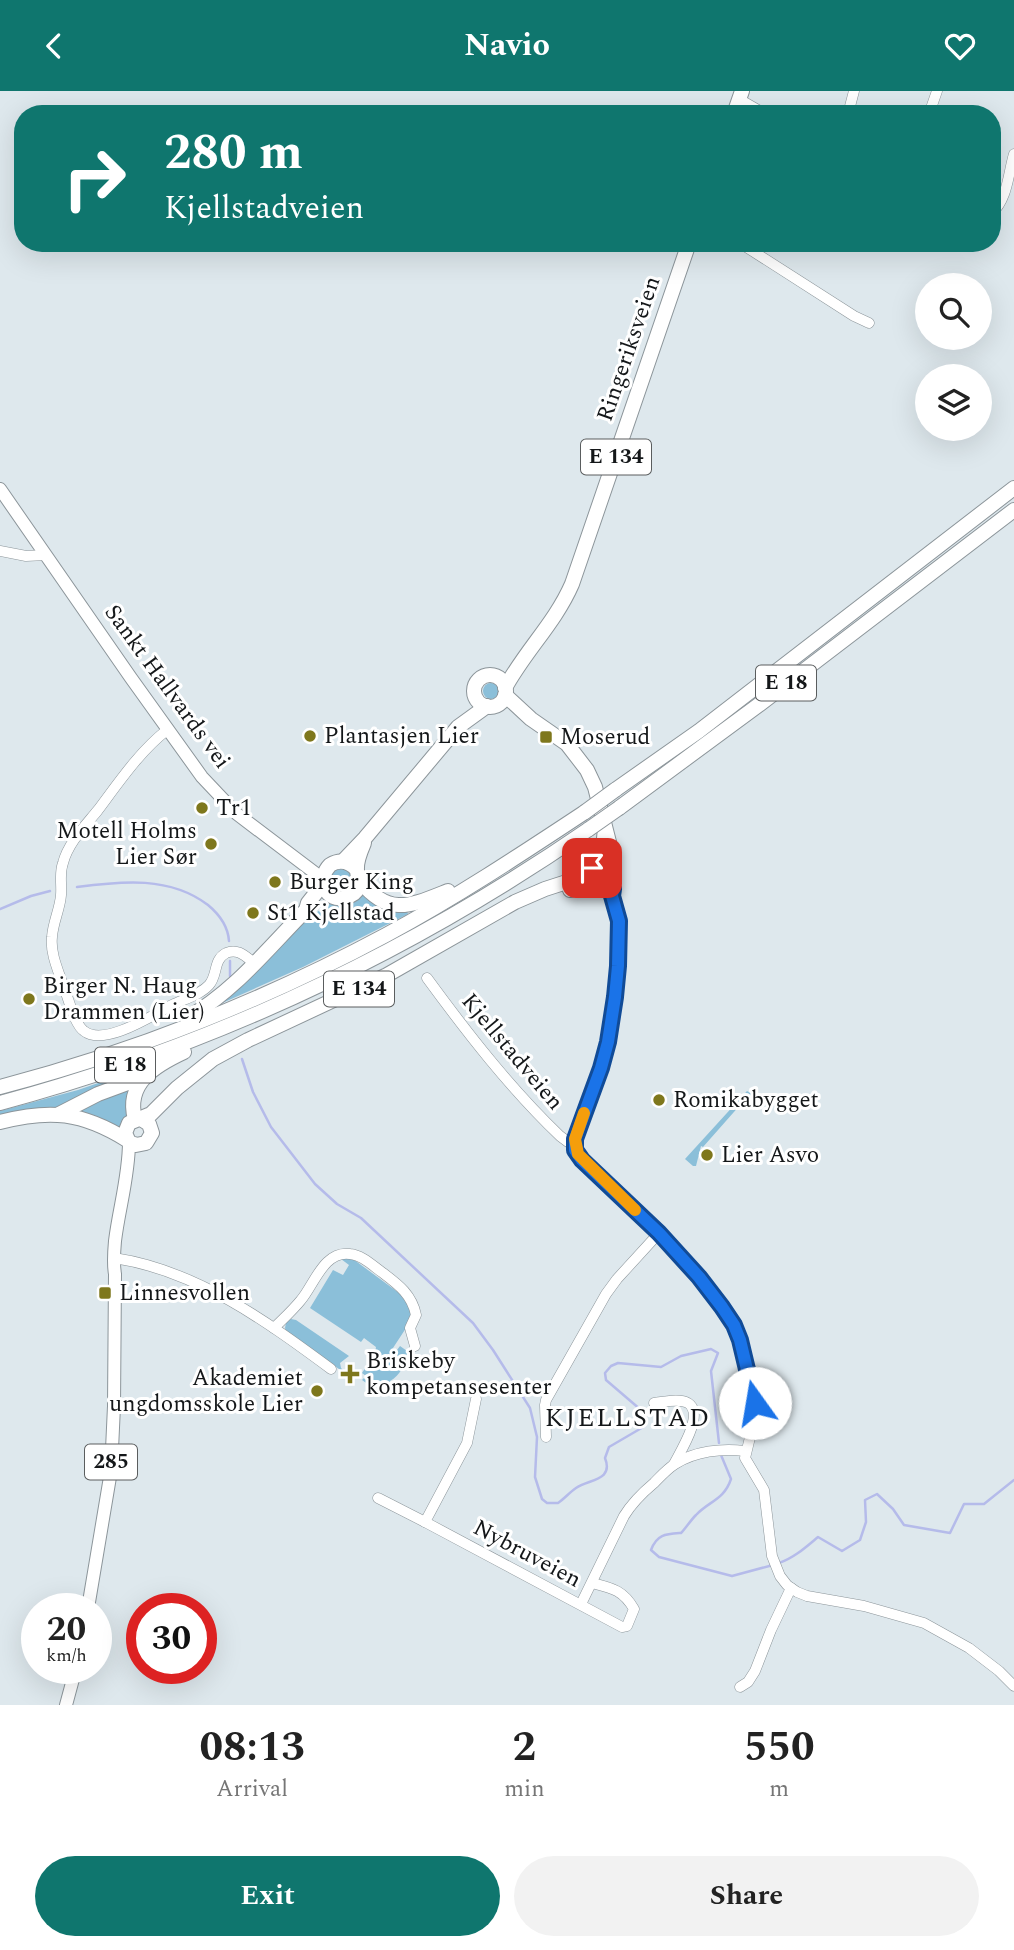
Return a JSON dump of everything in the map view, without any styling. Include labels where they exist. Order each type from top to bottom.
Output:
[{"type":"highway","name":"Ringeriksveien","points":[[498,699],[524,658],[552,622],[575,577],[687,252]]},
{"type":"highway","name":"E 18","points":[[0,1087],[130,1047],[243,1003],[344,957],[406,924],[500,868],[585,812],[698,731],[1014,488]]},
{"type":"highway","name":"E 18","points":[[0,1103],[118,1068],[247,1019],[400,946],[477,901],[619,808],[1014,510]]},
{"type":"highway","name":"Ringeriksveien","points":[[495,676],[524,658]]},
{"type":"highway","name":"E 134","points":[[475,694],[480,679],[495,676]]},
{"type":"highway","points":[[495,676],[502,681],[498,699]]},
{"type":"highway","name":"E 18","points":[[458,727],[475,694]]},
{"type":"highway","points":[[475,694],[479,702],[498,699]]},
{"type":"highway","name":"E 18","points":[[306,910],[323,881],[326,870],[365,838],[458,727],[498,699]]},
{"type":"highway","points":[[498,699],[513,715],[531,719],[560,738],[580,759],[595,787],[605,828],[603,849],[596,873]]},
{"type":"highway","name":"E 18","points":[[130,1047],[145,1034],[178,1022],[203,1008],[228,988],[306,910],[333,896],[349,897],[358,888],[365,838]]},
{"type":"highway","name":"E 18","points":[[337,863],[349,863],[369,893],[380,901],[400,905],[429,898],[457,887],[484,871],[500,868]]},
{"type":"highway","name":"E 134","points":[[142,1122],[151,1137],[133,1142],[125,1133],[126,1126],[142,1122],[180,1092],[185,1083],[204,1066],[233,1047],[361,988],[544,889],[596,873]]},
{"type":"highway","points":[[323,881],[327,891],[333,896]]},
{"type":"highway","name":"E 18","points":[[59,1114],[147,1075],[178,1055],[226,1035],[247,1019]]},
{"type":"highway","name":"E 18","points":[[142,1122],[132,1107],[133,1095],[147,1075]]},
{"type":"highway","name":"E 18","points":[[0,1122],[38,1114],[59,1114],[89,1121],[133,1142]]},
{"type":"main road","name":"Sankt Hallvards vei","points":[[0,489],[202,777],[229,807],[323,881]]},
{"type":"main road","name":"Sankt Hallvards vei","points":[[297,858],[337,863]]},
{"type":"main road","name":"285","points":[[91,1593],[111,1471],[115,1274],[135,1169],[133,1142]]},
{"type":"main road","points":[[66,1705],[72,1684]]},
{"type":"street","points":[[1001,201],[1014,154]]},
{"type":"street","points":[[754,252],[869,323]]},
{"type":"street","points":[[0,551],[26,556],[46,555]]},
{"type":"street","points":[[167,730],[146,749],[79,834],[62,864],[61,896],[52,944],[60,976],[77,1022],[83,1031],[89,1034],[104,1035],[115,1032],[149,1019],[195,995],[211,983],[218,960],[224,954],[242,953],[254,963]]},
{"type":"street","name":"Kjellstadveien","points":[[596,873],[612,896],[618,915],[618,966],[613,1015],[601,1068],[576,1135],[575,1150],[582,1160],[659,1233],[714,1295],[736,1332],[755,1403],[752,1428],[745,1451]]},
{"type":"street","name":"Kjellstadveien","points":[[427,978],[457,1020],[503,1075],[560,1136],[574,1143]]},
{"type":"street","points":[[546,1437],[546,1400],[606,1294],[659,1233]]},
{"type":"street","points":[[274,1328],[302,1300],[327,1262],[341,1254],[350,1254],[359,1257],[396,1282],[410,1298],[416,1315],[410,1328],[415,1346]]},
{"type":"street","points":[[117,1258],[160,1269],[236,1304],[331,1369]]},
{"type":"street","points":[[425,1522],[467,1443],[476,1399]]},
{"type":"street","points":[[654,1403],[685,1402],[693,1410],[692,1430],[673,1465]]},
{"type":"street","name":"Nybruveien","points":[[378,1498],[581,1604],[631,1506],[673,1465],[712,1451],[745,1451]]},
{"type":"street","points":[[745,1451],[746,1461],[764,1490],[775,1564],[783,1581],[791,1588],[807,1596],[864,1606],[924,1623],[969,1648],[1014,1686]]},
{"type":"street","points":[[581,1604],[622,1627],[629,1623],[634,1609],[626,1597],[620,1592],[592,1583]]},
{"type":"street","points":[[740,1687],[748,1682],[755,1671],[791,1588]]},
{"type":"shaded area","points":[[488,683],[494,683],[499,691],[497,697],[488,699],[483,694],[483,688]]},
{"type":"shaded area","points":[[341,869],[349,872],[352,880],[349,888],[341,891],[333,888],[330,880],[333,872]]},
{"type":"shaded area","points":[[361,894],[406,908],[408,914],[303,967],[220,1004],[304,921],[329,904],[340,904]]},
{"type":"shaded area","points":[[154,1064],[63,1109],[0,1118],[0,1111],[78,1090]]},
{"type":"shaded area","points":[[133,1085],[128,1094],[127,1116],[120,1128],[73,1112]]},
{"type":"shaded area","points":[[747,1091],[752,1097],[744,1106],[741,1104],[703,1147],[701,1146],[696,1166],[693,1166],[685,1159]]},
{"type":"shaded area","points":[[341,1259],[353,1259],[399,1293],[411,1313],[410,1322],[393,1348],[397,1350],[400,1346],[407,1351],[406,1360],[400,1372],[390,1381],[386,1397],[362,1380],[366,1376],[362,1373],[376,1347],[364,1338],[361,1342],[310,1308],[333,1270],[343,1275],[349,1265]]},
{"type":"shaded area","points":[[291,1319],[349,1356],[340,1363],[342,1371],[287,1334],[286,1323]]},
{"type":"waterway","points":[[77,887],[128,882],[178,889],[208,905],[216,913],[223,921],[229,941]]},
{"type":"waterway","points":[[0,909],[50,891]]},
{"type":"waterway","points":[[230,961],[230,976]]},
{"type":"waterway","points":[[242,1059],[253,1092],[271,1127],[315,1184],[337,1204],[361,1218],[473,1323],[493,1350],[530,1408],[537,1437],[535,1477],[542,1499],[547,1503],[558,1503],[576,1488],[599,1478],[606,1471],[605,1458],[609,1447],[645,1426],[647,1421],[641,1410],[606,1380],[605,1373],[618,1363],[661,1367],[681,1356],[711,1349],[718,1353],[711,1371],[719,1443]]},
{"type":"waterway","points":[[721,1455],[731,1479],[724,1492],[701,1510],[681,1533],[663,1536],[651,1550],[659,1557],[732,1576],[773,1565]]},
{"type":"waterway","points":[[779,1563],[795,1555],[818,1537],[842,1551],[860,1540],[866,1522],[865,1500],[877,1494],[893,1509],[904,1525],[950,1533],[964,1504],[984,1504],[1014,1480]]},
{"type":"slow traffic","points":[[584,1113],[575,1139],[575,1150],[582,1160],[635,1210]]},
{"type":"place","name":"Plantasjen Lier","points":[[310,736]]},
{"type":"place","name":"Moserud","points":[[546,737]]},
{"type":"place","name":"Tr1","points":[[202,808]]},
{"type":"place","name":"Motell Holms Lier Sør","points":[[211,844]]},
{"type":"place","name":"Burger King","points":[[275,882]]},
{"type":"place","name":"St1 Kjellstad","points":[[253,913]]},
{"type":"place","name":"Birger N. Haug Drammen (Lier)","points":[[29,999]]},
{"type":"place","name":"Romikabygget","points":[[659,1100]]},
{"type":"place","name":"Lier Asvo","points":[[707,1155]]},
{"type":"place","name":"Linnesvollen","points":[[105,1293]]},
{"type":"place","name":"Briskeby kompetansesenter","points":[[350,1374]]},
{"type":"place","name":"Akademiet ungdomsskole Lier","points":[[317,1391]]},
{"type":"district","name":"KJELLSTAD","points":[[628,1418]]},
{"type":"route","points":[[592,868],[603,872],[613,889],[612,896],[619,921],[618,966],[608,1042],[576,1135],[575,1150],[582,1160],[675,1250],[714,1295],[734,1325],[740,1340],[755,1403]]}]
